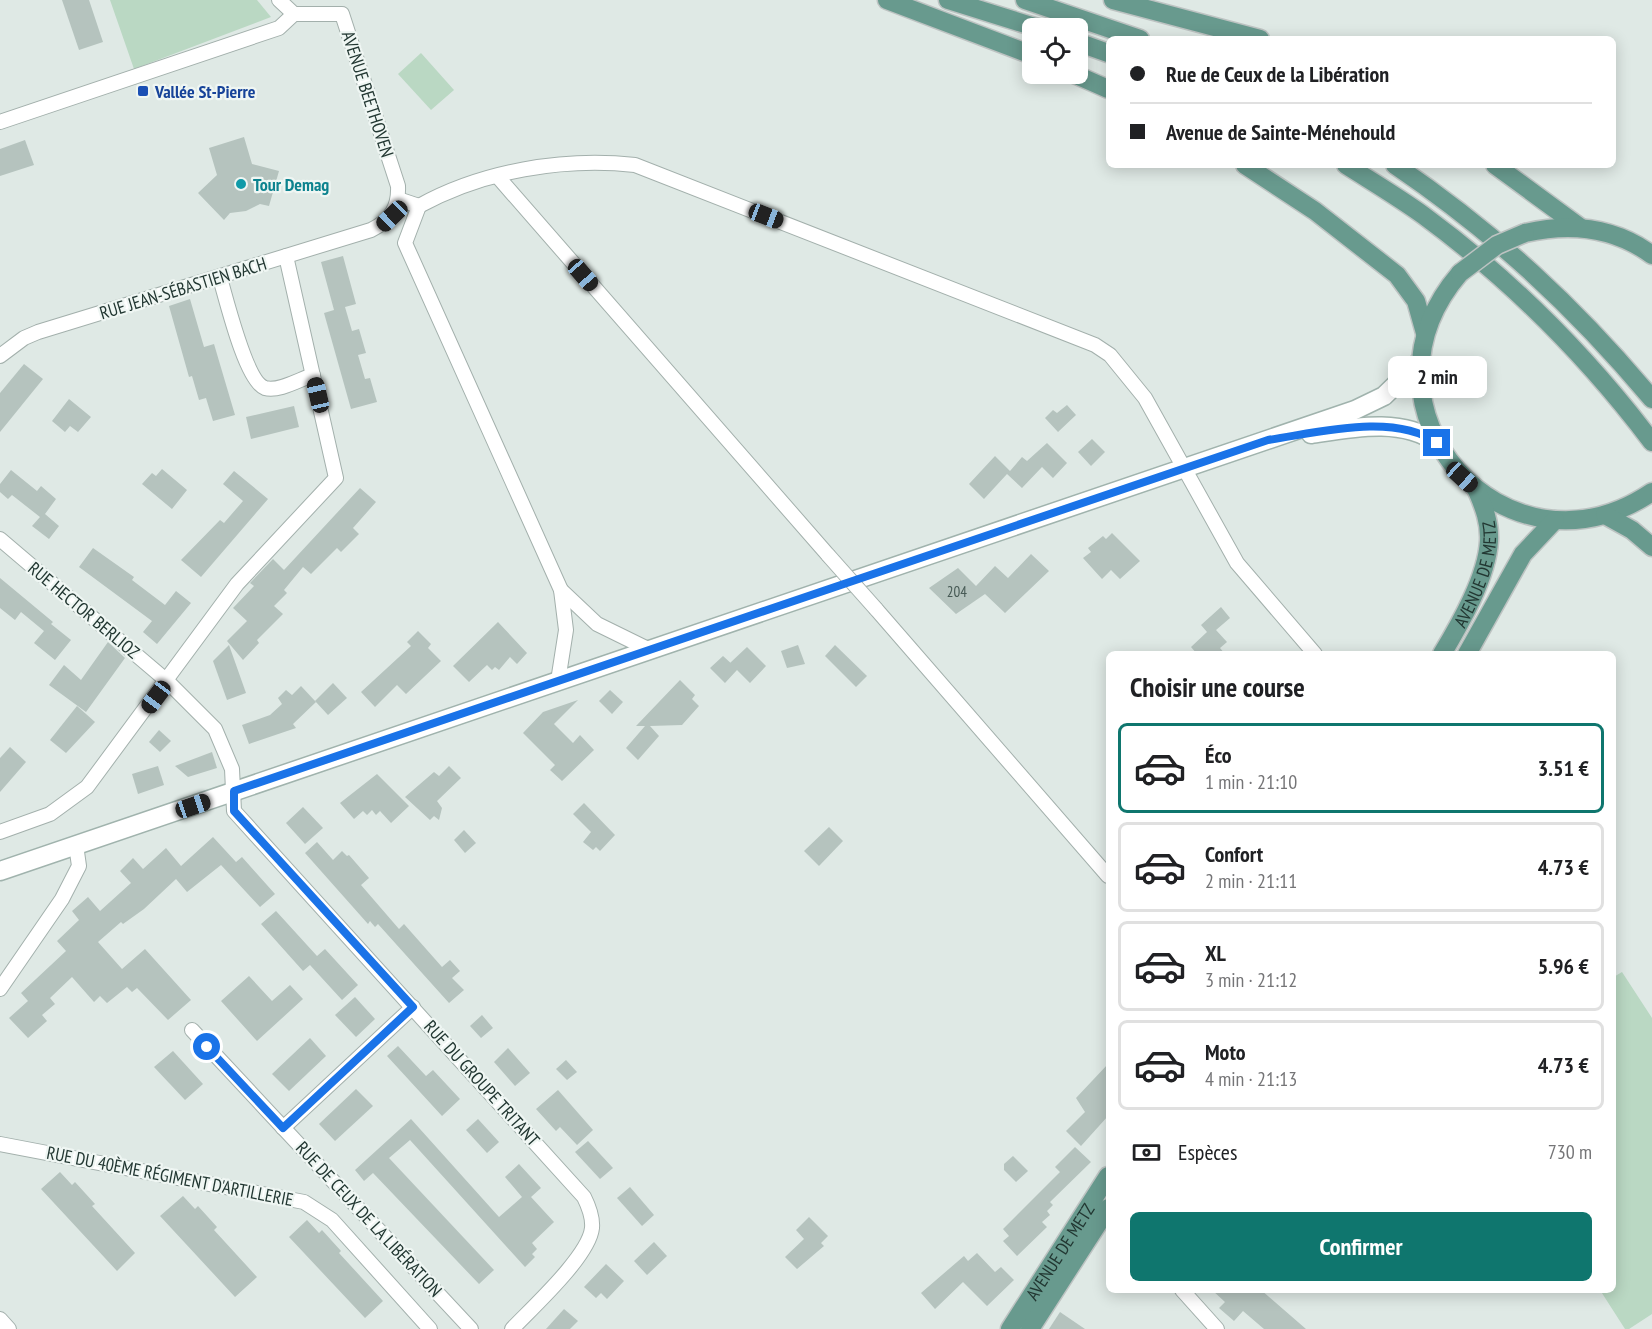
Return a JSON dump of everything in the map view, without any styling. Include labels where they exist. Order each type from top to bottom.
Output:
[{"type":"main road","points":[[887,0],[1022,51]]},
{"type":"main road","points":[[948,0],[1022,23]]},
{"type":"main road","points":[[1025,0],[1131,36]]},
{"type":"main road","points":[[1113,0],[1249,36]]},
{"type":"main road","points":[[1088,46],[1106,52]]},
{"type":"main road","points":[[1088,80],[1106,88]]},
{"type":"main road","points":[[1250,168],[1315,211],[1397,275],[1416,301],[1425,333]]},
{"type":"main road","points":[[1351,168],[1422,214],[1519,295],[1588,364],[1652,442]]},
{"type":"main road","points":[[1399,168],[1449,202],[1525,264],[1589,327],[1652,399]]},
{"type":"main road","points":[[1499,168],[1581,228]]},
{"type":"main road","points":[[1652,255],[1617,236],[1581,228],[1562,227],[1525,233],[1497,245],[1460,273],[1440,299],[1425,333],[1420,361],[1424,412],[1437,443],[1448,461],[1478,491],[1514,510],[1555,520],[1605,515],[1624,508],[1652,492]]},
{"type":"main road","points":[[0,871],[1371,404],[1397,386],[1420,361]]},
{"type":"main road","points":[[1268,440],[1381,427],[1411,430],[1437,443]]},
{"type":"main road","name":"AVENUE DE METZ","points":[[1444,651],[1467,606],[1487,552],[1488,523],[1478,491]]},
{"type":"main road","points":[[1605,515],[1632,530],[1652,547]]},
{"type":"main road","name":"AVENUE DE METZ","points":[[1469,651],[1523,554],[1555,520]]},
{"type":"main road","name":"AVENUE DE METZ","points":[[1010,1329],[1106,1179]]},
{"type":"main road","name":"AVENUE DE METZ","points":[[1030,1329],[1106,1212]]},
{"type":"street","points":[[0,122],[279,28],[294,14],[279,0]]},
{"type":"street","name":"AVENUE BEETHOVEN","points":[[294,14],[342,14],[398,186],[398,199]]},
{"type":"street","points":[[558,681],[566,630],[561,590],[405,243],[419,206],[438,196],[498,177],[555,165],[601,161],[635,165],[1070,334],[1110,355],[1145,398],[1237,563],[1312,651]]},
{"type":"street","points":[[498,177],[1106,874]]},
{"type":"street","points":[[398,199],[419,206]]},
{"type":"street","name":"RUE JEAN-SÉBASTIEN BACH","points":[[0,356],[24,338],[38,332],[372,230],[392,216],[398,199]]},
{"type":"street","points":[[0,832],[50,814],[74,800],[103,769],[237,584],[336,478],[286,256]]},
{"type":"street","points":[[220,278],[247,364],[256,381],[264,387],[277,387],[313,375]]},
{"type":"street","name":"RUE HECTOR BERLIOZ","points":[[0,539],[167,681],[214,729],[232,769],[234,791]]},
{"type":"street","points":[[561,590],[597,624],[650,650]]},
{"type":"street","name":"RUE DU GROUPE TRITANT","points":[[234,791],[234,811],[577,1187],[589,1208],[592,1230],[584,1250],[512,1329]]},
{"type":"street","points":[[0,989],[62,899],[79,866],[76,845]]},
{"type":"street","points":[[283,1128],[413,1007]]},
{"type":"street","name":"RUE DE CEUX DE LA LIBÉRATION","points":[[192,1030],[471,1329]]},
{"type":"street","name":"RUE DU 40ÈME RÉGIMENT D'ARTILLERIE","points":[[0,1144],[304,1202],[332,1220],[430,1329]]},
{"type":"street","points":[[1185,1293],[1217,1329]]},
{"type":"street","points":[[0,1318],[9,1329]]},
{"type":"green space","points":[[110,0],[257,0],[271,17],[134,69]]},
{"type":"green space","points":[[421,53],[454,90],[431,110],[398,74]]},
{"type":"green space","points":[[1622,972],[1652,1018],[1652,1314],[1629,1329],[1625,1329],[1602,1293],[1616,1293],[1616,976]]},
{"type":"building","points":[[62,0],[89,0],[103,42],[79,50]]},
{"type":"building","name":"Tour Demag","points":[[244,137],[252,164],[279,171],[269,206],[260,204],[246,211],[230,213],[224,220],[198,193],[217,175],[209,148]]},
{"type":"building","points":[[25,140],[34,165],[0,176],[0,149]]},
{"type":"building","points":[[343,256],[356,304],[345,307],[352,331],[359,329],[366,353],[358,355],[365,379],[370,378],[377,402],[351,409],[324,313],[334,310],[321,262]]},
{"type":"building","points":[[190,299],[204,347],[214,344],[235,415],[213,421],[206,398],[199,400],[192,376],[189,377],[169,306]]},
{"type":"building","points":[[24,364],[43,379],[0,432],[0,393]]},
{"type":"building","points":[[69,399],[91,417],[78,432],[70,426],[65,432],[52,421]]},
{"type":"building","points":[[1067,405],[1076,415],[1058,432],[1045,418],[1053,410],[1057,413]]},
{"type":"building","points":[[294,406],[299,427],[251,439],[246,417]]},
{"type":"building","points":[[1092,439],[1105,452],[1091,466],[1078,452]]},
{"type":"building","points":[[1047,443],[1067,463],[1053,478],[1042,467],[1022,488],[1007,474],[984,499],[969,484],[995,456],[1010,471],[1022,457],[1027,461]]},
{"type":"building","points":[[162,469],[187,490],[172,509],[142,484],[152,473],[156,476]]},
{"type":"building","points":[[11,470],[37,491],[41,486],[56,499],[45,514],[59,526],[49,539],[32,526],[40,517],[12,495],[8,499],[0,492],[0,484]]},
{"type":"building","points":[[234,471],[268,499],[201,577],[181,560],[220,520],[224,523],[243,501],[223,484]]},
{"type":"building","points":[[360,488],[376,502],[353,528],[359,534],[341,552],[337,548],[311,574],[303,567],[284,590],[287,593],[274,606],[283,614],[257,640],[259,643],[243,660],[227,641],[247,621],[233,608],[254,586],[250,583],[273,559],[284,570]]},
{"type":"building","points":[[1112,533],[1140,561],[1120,579],[1111,570],[1102,579],[1083,558],[1091,552],[1088,548],[1103,536],[1106,539]]},
{"type":"building","points":[[93,548],[134,577],[132,580],[165,605],[176,591],[191,603],[157,644],[143,632],[152,621],[79,567]]},
{"type":"building","points":[[1031,554],[1049,571],[1005,613],[985,594],[956,614],[929,588],[958,568],[976,586],[995,566],[1008,578]]},
{"type":"building","points":[[0,578],[71,640],[55,660],[34,643],[44,631],[21,612],[15,620],[0,608]]},
{"type":"building","points":[[1221,607],[1230,618],[1216,630],[1227,642],[1220,648],[1222,651],[1194,651],[1191,647],[1207,632],[1201,625]]},
{"type":"building","points":[[498,622],[527,653],[517,664],[510,657],[499,670],[495,667],[492,670],[487,665],[469,682],[453,666]]},
{"type":"building","points":[[418,631],[431,644],[428,648],[441,661],[406,694],[397,685],[375,707],[361,692],[411,646],[407,642]]},
{"type":"building","points":[[108,642],[125,658],[86,712],[49,685],[64,665],[81,680]]},
{"type":"building","points":[[229,645],[246,693],[227,700],[213,661]]},
{"type":"building","points":[[798,645],[805,664],[787,668],[781,651]]},
{"type":"building","points":[[835,645],[867,676],[856,687],[825,656]]},
{"type":"building","points":[[747,647],[766,666],[750,683],[737,670],[725,683],[710,668],[723,656],[730,663]]},
{"type":"building","points":[[680,680],[695,695],[692,699],[699,706],[682,725],[650,726],[659,736],[638,760],[626,748],[645,726],[636,726]]},
{"type":"building","points":[[333,683],[347,698],[328,715],[315,701]]},
{"type":"building","points":[[301,686],[316,702],[293,724],[296,728],[249,744],[242,725],[270,715],[282,704],[278,698],[286,690],[292,695]]},
{"type":"building","points":[[610,690],[623,702],[612,714],[599,701]]},
{"type":"building","points":[[578,700],[554,724],[573,743],[580,735],[594,750],[562,781],[550,770],[555,765],[523,733],[543,712]]},
{"type":"building","points":[[77,706],[95,722],[66,753],[50,740]]},
{"type":"building","points":[[159,730],[171,741],[160,752],[149,742]]},
{"type":"building","points":[[10,747],[26,762],[0,792],[0,758]]},
{"type":"building","points":[[212,752],[217,768],[188,777],[175,766]]},
{"type":"building","points":[[158,766],[164,785],[138,794],[132,774]]},
{"type":"building","points":[[449,766],[461,778],[437,801],[442,808],[439,820],[434,816],[430,820],[405,797],[434,772],[439,776]]},
{"type":"building","points":[[377,774],[409,806],[391,823],[380,811],[376,815],[372,810],[367,815],[363,811],[354,819],[340,803]]},
{"type":"building","points":[[584,803],[615,835],[600,851],[596,847],[593,850],[583,842],[591,832],[573,814]]},
{"type":"building","points":[[303,807],[323,828],[305,844],[286,823]]},
{"type":"building","points":[[829,827],[843,841],[819,866],[804,851]]},
{"type":"building","points":[[464,830],[476,843],[465,853],[454,840]]},
{"type":"building","points":[[213,837],[236,862],[242,857],[275,894],[260,907],[221,865],[187,892],[176,879],[144,909],[123,924],[121,922],[98,942],[122,969],[145,949],[191,1000],[168,1020],[137,988],[132,992],[127,987],[107,1003],[100,996],[94,1002],[72,977],[50,998],[55,1004],[42,1015],[47,1021],[28,1038],[9,1018],[28,1001],[21,993],[66,951],[57,941],[79,920],[72,911],[88,897],[100,911],[131,883],[120,871],[133,858],[143,869],[166,848],[181,866]]},
{"type":"building","points":[[317,842],[333,860],[342,851],[347,856],[349,855],[369,878],[361,885],[399,929],[404,924],[442,967],[450,960],[460,971],[452,978],[464,990],[449,1003],[378,924],[375,927],[370,921],[368,924],[305,853]]},
{"type":"building","points":[[276,911],[317,956],[325,949],[358,985],[342,1000],[310,965],[303,971],[261,924]]},
{"type":"building","points":[[249,976],[272,1001],[290,985],[303,999],[257,1041],[221,1001]]},
{"type":"building","points":[[355,997],[375,1019],[356,1037],[335,1015]]},
{"type":"building","points":[[482,1015],[493,1028],[481,1038],[470,1026]]},
{"type":"building","points":[[310,1038],[326,1056],[289,1091],[272,1074]]},
{"type":"building","points":[[398,1046],[426,1076],[433,1070],[460,1099],[442,1116],[387,1056]]},
{"type":"building","points":[[508,1048],[530,1073],[515,1086],[494,1062]]},
{"type":"building","points":[[173,1051],[203,1084],[185,1100],[154,1067]]},
{"type":"building","points":[[566,1060],[577,1072],[567,1080],[556,1069]]},
{"type":"building","points":[[1106,1066],[1106,1118],[1081,1146],[1066,1131],[1085,1112],[1076,1098]]},
{"type":"building","points":[[356,1089],[373,1106],[335,1141],[319,1124]]},
{"type":"building","points":[[558,1090],[593,1130],[577,1145],[560,1127],[556,1131],[536,1109]]},
{"type":"building","points":[[411,1119],[499,1217],[522,1197],[505,1177],[519,1164],[541,1188],[531,1197],[554,1222],[532,1243],[537,1249],[532,1254],[535,1257],[525,1267],[410,1140],[389,1158],[494,1270],[479,1284],[373,1173],[364,1181],[355,1170]]},
{"type":"building","points":[[478,1119],[499,1142],[487,1153],[466,1130]]},
{"type":"building","points":[[588,1141],[613,1168],[600,1179],[575,1152]]},
{"type":"building","points":[[1075,1147],[1091,1162],[1050,1202],[1053,1205],[1047,1211],[1050,1215],[1042,1222],[1047,1227],[1017,1256],[1003,1241],[1009,1236],[1003,1229],[1060,1172],[1055,1167]]},
{"type":"building","points":[[1013,1156],[1028,1171],[1016,1182],[1004,1170],[1004,1164]]},
{"type":"building","points":[[60,1172],[72,1185],[75,1182],[95,1204],[92,1206],[135,1253],[117,1271],[41,1189]]},
{"type":"building","points":[[630,1187],[654,1215],[642,1226],[617,1198]]},
{"type":"building","points":[[183,1196],[195,1209],[198,1206],[217,1227],[214,1230],[257,1277],[235,1297],[160,1216]]},
{"type":"building","points":[[809,1217],[828,1236],[821,1243],[824,1246],[797,1269],[785,1257],[804,1239],[796,1230]]},
{"type":"building","points":[[307,1220],[319,1233],[322,1230],[341,1251],[339,1253],[383,1301],[365,1318],[289,1237]]},
{"type":"building","points":[[654,1242],[667,1256],[647,1275],[634,1261]]},
{"type":"building","points":[[977,1253],[995,1272],[1001,1267],[1014,1280],[987,1306],[963,1282],[935,1309],[921,1293],[964,1256],[968,1261]]},
{"type":"building","points":[[606,1264],[624,1281],[607,1299],[601,1293],[596,1298],[584,1287]]},
{"type":"building","points":[[1215,1293],[1264,1293],[1306,1329],[1264,1329],[1243,1311],[1234,1321],[1219,1308],[1225,1302]]},
{"type":"building","points":[[564,1309],[578,1321],[570,1329],[546,1329]]},
{"type":"building","points":[[1060,1312],[1085,1329],[1049,1329]]},
{"type":"place","name":"Vallée St-Pierre","points":[[143,91]]},
{"type":"place","name":"Tour Demag","points":[[241,184]]},
{"type":"route","points":[[207,1047],[283,1128],[413,1007],[234,811],[234,791],[1268,440],[1342,429],[1381,427],[1411,430],[1437,443]]}]
